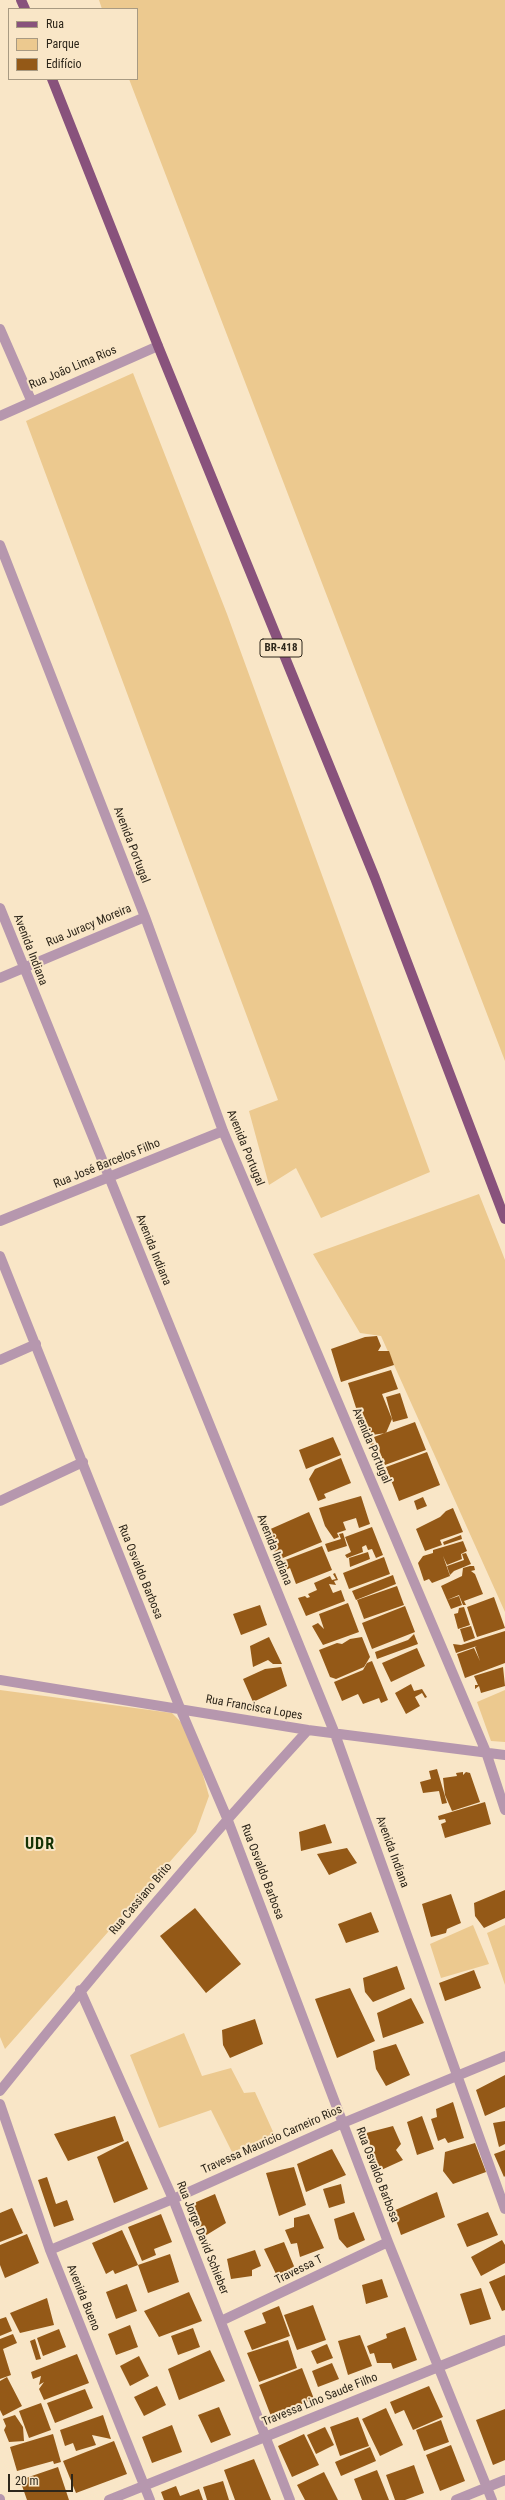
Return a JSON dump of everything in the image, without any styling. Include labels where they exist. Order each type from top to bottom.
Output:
[{"type":"main road","name":"BR-418","points":[[52,80],[158,346],[375,878],[505,1219]]},
{"type":"street","points":[[0,329],[31,400]]},
{"type":"street","name":"Rua João Lima Rios","points":[[0,416],[31,400],[158,346]]},
{"type":"street","name":"Avenida Portugal","points":[[0,545],[145,917],[223,1131],[486,1752],[505,1810]]},
{"type":"street","name":"Avenida Indiana","points":[[0,908],[23,969],[335,1734],[459,2076],[505,2209]]},
{"type":"street","name":"Rua Juracy Moreira","points":[[0,978],[145,917]]},
{"type":"street","name":"Rua José Barcelos Filho","points":[[0,1221],[223,1131]]},
{"type":"street","name":"Rua Osvaldo Barbosa","points":[[0,1256],[180,1708],[227,1818],[388,2242],[492,2500]]},
{"type":"street","points":[[0,1360],[36,1344]]},
{"type":"street","points":[[0,1501],[83,1462]]},
{"type":"street","name":"Rua Francisca Lopes","points":[[0,1680],[180,1708],[308,1730],[505,1755]]},
{"type":"street","name":"Rua Cassiano Brito","points":[[0,2091],[80,1990],[227,1818],[308,1730]]},
{"type":"street","name":"Rua Jorge David Schieber","points":[[80,1990],[173,2199],[290,2500]]},
{"type":"street","name":"Travessa Mauricio Carneiro Rios","points":[[50,2250],[173,2199],[343,2123],[505,2056]]},
{"type":"street","name":"Avenida Bueno","points":[[0,2104],[50,2250],[150,2500]]},
{"type":"street","name":"Travessa T","points":[[221,2321],[388,2242]]},
{"type":"street","name":"Travessa Lino Saude Filho","points":[[110,2500],[264,2436],[505,2340]]},
{"type":"street","points":[[456,2500],[505,2480]]},
{"type":"green space","points":[[99,0],[505,0],[505,1061],[129,80],[138,80],[138,8],[102,8]]},
{"type":"green space","points":[[133,373],[227,614],[430,1172],[321,1218],[296,1168],[269,1185],[249,1111],[278,1100],[26,421]]},
{"type":"green space","points":[[479,1194],[505,1260],[505,1612],[381,1336],[360,1333],[313,1254]]},
{"type":"green space","points":[[0,1690],[172,1713],[184,1725],[199,1761],[209,1796],[196,1832],[5,2049],[0,2037]]},
{"type":"green space","points":[[505,1690],[505,1742],[491,1741],[477,1702]]},
{"type":"green space","points":[[473,1925],[489,1964],[441,1978],[430,1944]]},
{"type":"green space","points":[[505,1925],[505,1985],[487,1933]]},
{"type":"green space","points":[[184,2033],[202,2076],[231,2068],[244,2093],[255,2092],[275,2136],[232,2152],[211,2110],[159,2128],[130,2055]]},
{"type":"building","points":[[377,1336],[381,1346],[378,1351],[389,1351],[394,1365],[341,1382],[331,1349],[365,1337]]},
{"type":"building","points":[[391,1370],[398,1389],[382,1394],[392,1419],[386,1433],[372,1435],[360,1408],[362,1416],[359,1417],[348,1383]]},
{"type":"building","points":[[400,1393],[408,1418],[393,1422],[386,1397]]},
{"type":"building","points":[[415,1422],[426,1450],[385,1465],[374,1437]]},
{"type":"building","points":[[366,1426],[384,1468],[381,1469],[363,1427]]},
{"type":"building","points":[[333,1437],[341,1455],[306,1469],[299,1450]]},
{"type":"building","points":[[427,1452],[440,1485],[399,1501],[386,1467]]},
{"type":"building","points":[[341,1458],[351,1483],[324,1494],[326,1498],[318,1501],[309,1479],[315,1469]]},
{"type":"building","points":[[361,1496],[370,1524],[359,1528],[356,1518],[343,1522],[346,1530],[337,1533],[339,1537],[334,1539],[325,1526],[319,1508]]},
{"type":"building","points":[[423,1497],[427,1506],[417,1510],[414,1501]]},
{"type":"building","points":[[453,1508],[463,1532],[440,1540],[442,1545],[425,1551],[416,1529],[440,1517],[446,1511]]},
{"type":"building","points":[[309,1512],[322,1542],[278,1560],[266,1531]]},
{"type":"building","points":[[372,1527],[383,1555],[376,1558],[372,1549],[368,1550],[366,1545],[362,1547],[363,1552],[347,1558],[345,1555],[351,1552],[345,1537]]},
{"type":"building","points":[[343,1533],[347,1546],[328,1552],[325,1544],[341,1539],[339,1534]]},
{"type":"building","points":[[461,1535],[462,1539],[444,1545],[443,1542]]},
{"type":"building","points":[[463,1541],[467,1551],[461,1554],[462,1559],[447,1565],[443,1556],[450,1576],[432,1583],[429,1579],[424,1581],[418,1563],[423,1556],[433,1553],[433,1550]]},
{"type":"building","points":[[322,1546],[332,1570],[296,1584],[290,1568],[283,1571],[280,1562]]},
{"type":"building","points":[[368,1552],[370,1559],[350,1567],[349,1558]]},
{"type":"building","points":[[466,1553],[471,1564],[454,1571],[450,1575],[447,1566],[464,1560],[462,1554]]},
{"type":"building","points":[[384,1557],[390,1574],[349,1589],[343,1573]]},
{"type":"building","points":[[474,1566],[475,1570],[471,1571],[475,1574],[483,1594],[464,1601],[466,1605],[463,1605],[459,1595],[447,1600],[441,1586],[462,1576],[463,1568]]},
{"type":"building","points":[[335,1573],[338,1580],[334,1581],[336,1585],[329,1584],[333,1593],[341,1590],[345,1601],[306,1616],[298,1598],[305,1596],[307,1598],[310,1597],[308,1594],[317,1590],[314,1583],[330,1576],[332,1580],[336,1579],[333,1574]]},
{"type":"building","points":[[393,1575],[396,1584],[356,1600],[352,1591]]},
{"type":"building","points":[[397,1586],[404,1605],[364,1619],[357,1600]]},
{"type":"building","points":[[459,1596],[462,1605],[451,1609],[447,1600]]},
{"type":"building","points":[[494,1597],[505,1628],[477,1637],[467,1607]]},
{"type":"building","points":[[348,1603],[359,1632],[323,1645],[312,1626],[318,1623],[324,1629],[319,1614]]},
{"type":"building","points":[[260,1605],[267,1625],[241,1635],[233,1614]]},
{"type":"building","points":[[405,1606],[415,1632],[372,1649],[362,1623]]},
{"type":"building","points":[[464,1607],[470,1625],[458,1629],[454,1614],[458,1613],[459,1608]]},
{"type":"building","points":[[471,1626],[475,1638],[464,1642],[460,1629]]},
{"type":"building","points":[[505,1631],[505,1663],[465,1678],[457,1654],[474,1648],[480,1661],[475,1647],[477,1646],[456,1653],[453,1644],[461,1645]]},
{"type":"building","points":[[414,1634],[418,1644],[377,1659],[375,1652],[408,1640]]},
{"type":"building","points":[[269,1637],[282,1664],[273,1664],[268,1660],[253,1667],[250,1646]]},
{"type":"building","points":[[362,1637],[370,1657],[364,1667],[336,1679],[330,1677],[319,1650],[337,1643],[342,1644],[350,1639]]},
{"type":"building","points":[[417,1648],[425,1666],[391,1682],[382,1663]]},
{"type":"building","points":[[372,1661],[388,1700],[381,1703],[379,1698],[363,1704],[358,1694],[342,1701],[334,1682],[363,1670],[367,1663]]},
{"type":"building","points":[[281,1667],[287,1686],[253,1702],[243,1679],[265,1669]]},
{"type":"building","points":[[503,1667],[505,1686],[481,1693],[479,1686],[475,1689],[475,1685],[478,1685],[474,1676]]},
{"type":"building","points":[[411,1684],[414,1691],[422,1689],[427,1697],[425,1698],[422,1693],[415,1697],[420,1706],[406,1714],[395,1693]]},
{"type":"building","points":[[437,1769],[447,1803],[442,1804],[439,1791],[423,1793],[420,1782],[431,1779],[429,1771]]},
{"type":"building","points":[[463,1772],[463,1775],[466,1772],[470,1773],[480,1802],[452,1811],[445,1795],[443,1778],[457,1776],[456,1773]]},
{"type":"building","points":[[485,1802],[491,1824],[445,1838],[441,1824],[446,1822],[445,1819],[439,1820],[438,1816]]},
{"type":"building","points":[[325,1824],[332,1843],[301,1851],[299,1832]]},
{"type":"building","points":[[347,1848],[357,1863],[329,1875],[317,1854]]},
{"type":"building","points":[[505,1890],[505,1918],[484,1928],[475,1916],[474,1903]]},
{"type":"building","points":[[451,1894],[461,1923],[447,1929],[446,1933],[431,1937],[422,1904]]},
{"type":"building","points":[[195,1908],[241,1964],[206,1993],[160,1936]]},
{"type":"building","points":[[371,1912],[379,1932],[346,1943],[338,1924]]},
{"type":"building","points":[[397,1966],[405,1989],[373,2002],[365,1992],[363,1978]]},
{"type":"building","points":[[474,1970],[481,1988],[445,2001],[439,1983]]},
{"type":"building","points":[[350,1988],[375,2041],[337,2058],[315,1999]]},
{"type":"building","points":[[411,1998],[424,2023],[383,2038],[377,2013]]},
{"type":"building","points":[[255,2019],[263,2044],[230,2058],[223,2045],[222,2030]]},
{"type":"building","points":[[396,2044],[410,2075],[386,2086],[376,2069],[373,2051]]},
{"type":"building","points":[[505,2075],[505,2107],[485,2116],[476,2090]]},
{"type":"building","points":[[453,2102],[464,2138],[448,2143],[445,2138],[438,2141],[431,2119],[437,2117],[436,2109]]},
{"type":"building","points":[[115,2116],[124,2141],[68,2161],[54,2134]]},
{"type":"building","points":[[422,2116],[434,2149],[417,2155],[407,2122]]},
{"type":"building","points":[[505,2121],[505,2144],[499,2147],[493,2123]]},
{"type":"building","points":[[393,2126],[401,2144],[396,2150],[403,2160],[379,2171],[366,2133]]},
{"type":"building","points":[[128,2141],[148,2189],[114,2203],[97,2157]]},
{"type":"building","points":[[475,2143],[486,2172],[453,2184],[443,2171],[445,2152]]},
{"type":"building","points":[[332,2149],[346,2175],[306,2192],[297,2164]]},
{"type":"building","points":[[505,2150],[505,2176],[504,2177],[494,2154]]},
{"type":"building","points":[[294,2167],[306,2205],[279,2216],[266,2173]]},
{"type":"building","points":[[47,2177],[56,2204],[67,2200],[74,2220],[54,2227],[38,2180]]},
{"type":"building","points":[[341,2184],[345,2203],[329,2208],[323,2189]]},
{"type":"building","points":[[437,2192],[445,2217],[401,2235],[393,2211]]},
{"type":"building","points":[[215,2194],[226,2223],[200,2239],[187,2206]]},
{"type":"building","points":[[12,2208],[23,2233],[0,2242],[0,2213]]},
{"type":"building","points":[[354,2212],[365,2240],[347,2248],[339,2239],[334,2219]]},
{"type":"building","points":[[488,2212],[498,2235],[467,2247],[457,2224]]},
{"type":"building","points":[[161,2214],[172,2242],[154,2249],[156,2255],[142,2261],[128,2227]]},
{"type":"building","points":[[309,2214],[324,2248],[300,2257],[297,2243],[291,2244],[285,2230],[294,2227],[294,2218]]},
{"type":"building","points":[[122,2230],[138,2265],[115,2274],[113,2270],[106,2274],[92,2243]]},
{"type":"building","points":[[27,2234],[39,2263],[5,2278],[0,2265],[0,2245]]},
{"type":"building","points":[[502,2240],[505,2245],[505,2263],[481,2276],[471,2257]]},
{"type":"building","points":[[284,2242],[296,2271],[277,2276],[264,2249]]},
{"type":"building","points":[[255,2250],[261,2266],[252,2270],[252,2276],[231,2279],[227,2259]]},
{"type":"building","points":[[170,2254],[179,2282],[148,2293],[138,2265]]},
{"type":"building","points":[[505,2275],[505,2310],[502,2311],[489,2282]]},
{"type":"building","points":[[382,2279],[388,2297],[366,2304],[362,2285]]},
{"type":"building","points":[[127,2284],[137,2311],[116,2319],[106,2292]]},
{"type":"building","points":[[481,2288],[491,2319],[470,2325],[460,2294]]},
{"type":"building","points":[[189,2292],[202,2321],[159,2337],[144,2311]]},
{"type":"building","points":[[47,2298],[54,2325],[20,2333],[10,2313]]},
{"type":"building","points":[[313,2305],[326,2340],[297,2350],[284,2315]]},
{"type":"building","points":[[279,2306],[290,2336],[252,2350],[244,2331],[266,2323],[262,2313]]},
{"type":"building","points":[[6,2317],[12,2331],[0,2336],[0,2319]]},
{"type":"building","points":[[130,2325],[138,2347],[116,2355],[108,2334]]},
{"type":"building","points":[[405,2327],[417,2360],[393,2369],[391,2363],[377,2363],[374,2353],[370,2354],[367,2346],[387,2338],[386,2334]]},
{"type":"building","points":[[193,2328],[200,2347],[178,2355],[171,2336]]},
{"type":"building","points":[[59,2329],[66,2347],[43,2356],[37,2338]]},
{"type":"building","points":[[13,2334],[17,2343],[3,2349],[11,2375],[0,2379],[0,2339]]},
{"type":"building","points":[[360,2335],[372,2366],[348,2375],[338,2341]]},
{"type":"building","points":[[35,2339],[41,2359],[36,2360],[30,2341]]},
{"type":"building","points":[[288,2340],[297,2368],[259,2382],[247,2353]]},
{"type":"building","points":[[327,2344],[333,2358],[317,2364],[311,2351]]},
{"type":"building","points":[[210,2350],[225,2381],[179,2400],[168,2369]]},
{"type":"building","points":[[77,2354],[89,2383],[44,2400],[39,2389],[44,2382],[39,2385],[41,2376],[33,2379],[31,2372]]},
{"type":"building","points":[[139,2356],[149,2376],[130,2386],[120,2366]]},
{"type":"building","points":[[332,2363],[339,2379],[318,2387],[312,2371]]},
{"type":"building","points":[[302,2368],[314,2399],[271,2416],[259,2385]]},
{"type":"building","points":[[7,2377],[22,2406],[3,2416],[0,2410],[0,2381]]},
{"type":"building","points":[[157,2386],[166,2405],[144,2416],[134,2397]]},
{"type":"building","points":[[429,2386],[443,2417],[413,2430],[404,2410],[395,2414],[390,2402]]},
{"type":"building","points":[[85,2389],[93,2408],[55,2423],[47,2403]]},
{"type":"building","points":[[41,2403],[51,2430],[29,2438],[19,2411]]},
{"type":"building","points":[[219,2407],[231,2435],[211,2443],[198,2415]]},
{"type":"building","points":[[386,2408],[403,2445],[380,2456],[362,2419]]},
{"type":"building","points":[[505,2409],[505,2460],[493,2465],[476,2420]]},
{"type":"building","points":[[15,2415],[23,2427],[24,2441],[9,2442],[4,2430],[6,2426],[3,2419]]},
{"type":"building","points":[[103,2415],[111,2439],[92,2435],[96,2445],[76,2451],[73,2443],[65,2446],[60,2430]]},
{"type":"building","points":[[358,2417],[369,2446],[340,2456],[330,2427]]},
{"type":"building","points":[[441,2420],[449,2442],[424,2451],[416,2430]]},
{"type":"building","points":[[172,2425],[182,2452],[152,2463],[142,2437]]},
{"type":"building","points":[[325,2427],[334,2445],[316,2454],[307,2435]]},
{"type":"building","points":[[53,2434],[61,2462],[54,2464],[53,2461],[17,2471],[10,2447]]},
{"type":"building","points":[[304,2434],[319,2465],[292,2477],[278,2446]]},
{"type":"building","points":[[114,2441],[127,2474],[76,2493],[63,2461]]},
{"type":"building","points":[[451,2445],[465,2481],[440,2491],[426,2455]]},
{"type":"building","points":[[370,2447],[376,2461],[341,2476],[335,2462]]},
{"type":"building","points":[[254,2459],[271,2500],[235,2500],[224,2470]]},
{"type":"building","points":[[414,2465],[424,2493],[405,2500],[395,2500],[386,2475]]},
{"type":"building","points":[[58,2467],[69,2500],[27,2500],[20,2480]]},
{"type":"building","points":[[377,2470],[389,2500],[362,2500],[354,2479]]},
{"type":"building","points":[[324,2472],[338,2500],[305,2500],[297,2485]]},
{"type":"building","points":[[223,2481],[229,2500],[207,2500],[203,2487]]},
{"type":"building","points":[[176,2486],[180,2496],[199,2489],[203,2500],[164,2500],[161,2492]]},
{"type":"district","name":"UDR","points":[[40,1845]]}]
